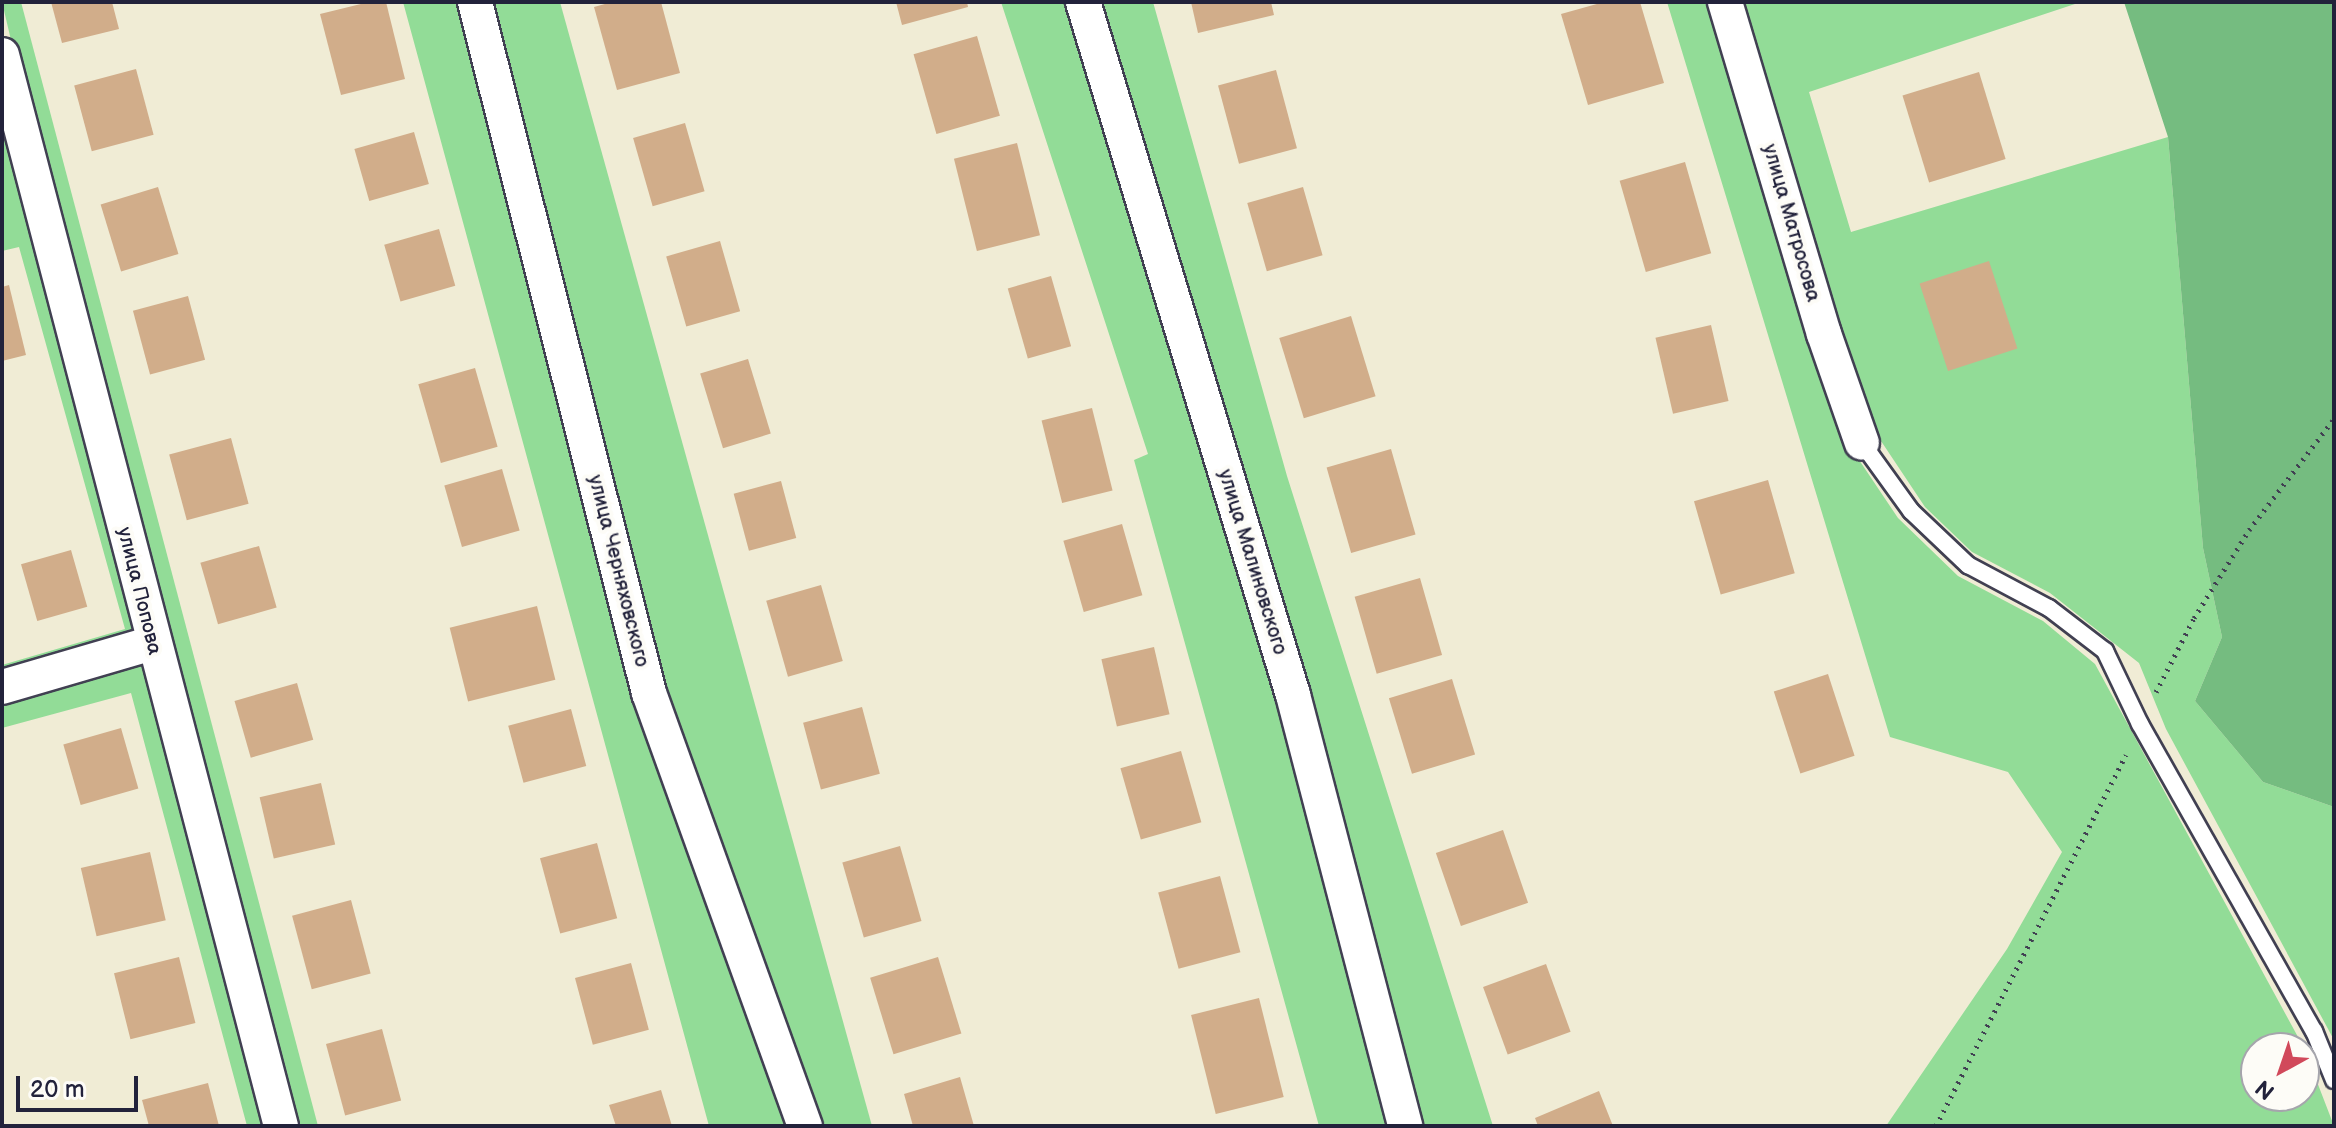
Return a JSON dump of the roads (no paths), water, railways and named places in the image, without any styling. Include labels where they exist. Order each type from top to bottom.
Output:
[{"type":"street","name":"улица Черняховского","points":[[475,2],[649,693],[805,1126]]},
{"type":"street","name":"улица Малиновского","points":[[1083,2],[1293,695],[1405,1126]]},
{"type":"street","name":"улица Матросова","points":[[1725,2],[1824,334],[1862,443]]},
{"type":"street","name":"улица Попова","points":[[2,55],[152,643],[281,1126]]},
{"type":"street","points":[[2,687],[152,643]]},
{"type":"lane","points":[[1862,443],[1911,511],[1968,565],[2049,608],[2105,651],[2140,724],[2314,1031],[2334,1080]]}]
